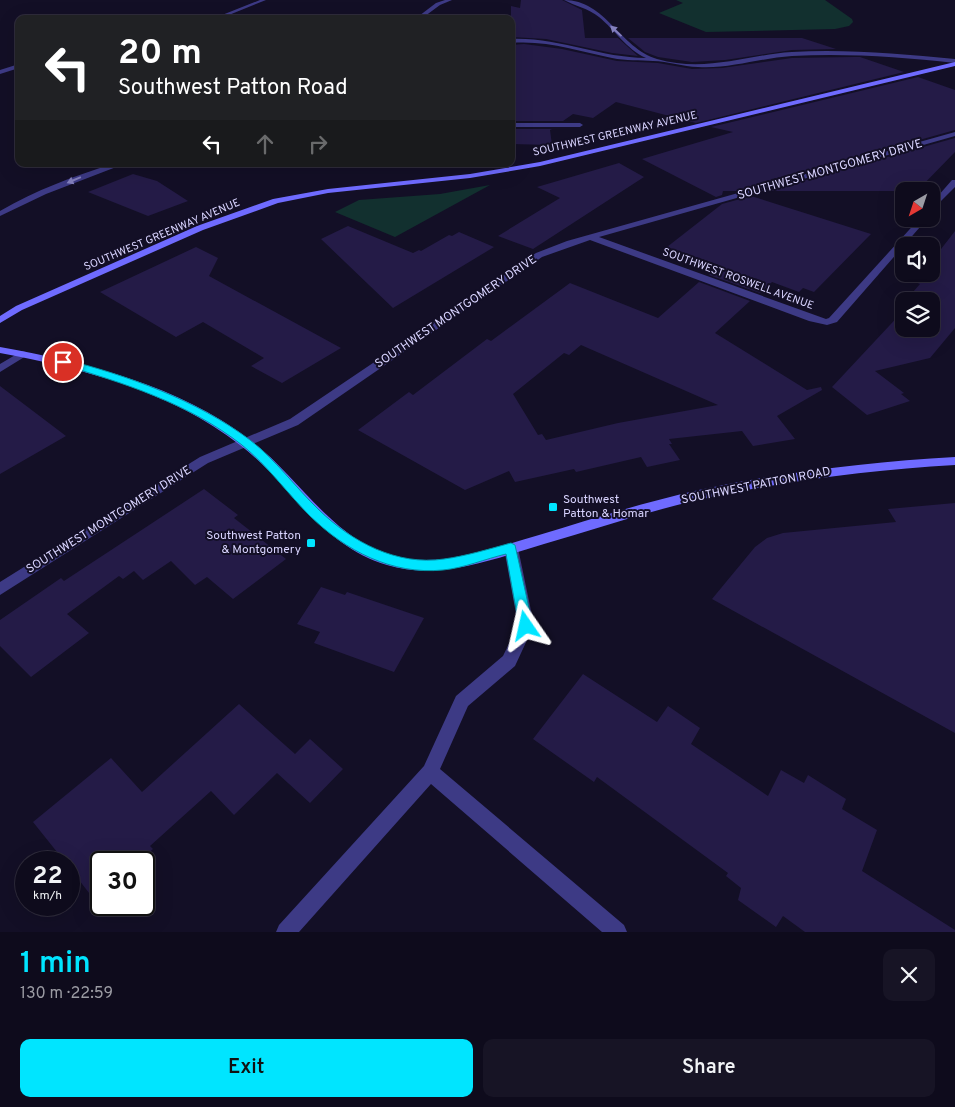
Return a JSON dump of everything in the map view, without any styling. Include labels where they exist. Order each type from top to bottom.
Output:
[{"type":"street","points":[[225,15],[264,0]]},
{"type":"street","points":[[423,15],[438,4],[450,0]]},
{"type":"street","points":[[566,0],[590,8],[641,54],[654,59],[680,64],[710,66],[790,54],[843,53],[955,63]]},
{"type":"street","points":[[515,41],[544,40],[624,59],[654,59]]},
{"type":"street","name":"SOUTHWEST GREENWAY AVENUE","points":[[0,320],[19,308],[200,228],[276,201],[328,191],[470,176],[540,164],[955,63]]},
{"type":"street","points":[[0,72],[15,67]]},
{"type":"street","points":[[515,125],[580,125]]},
{"type":"street","name":"SOUTHWEST MONTGOMERY DRIVE","points":[[0,589],[204,460],[294,422],[539,255],[570,244],[955,134]]},
{"type":"street","points":[[0,214],[13,206],[78,178],[111,167]]},
{"type":"street","points":[[940,199],[955,182]]},
{"type":"street","name":"SOUTHWEST ROSWELL AVENUE","points":[[593,238],[813,319],[827,322],[832,320],[915,228]]},
{"type":"street","name":"SOUTHWEST PATTON ROAD","points":[[0,350],[63,362],[123,379],[207,418],[246,442],[315,513],[345,540],[388,560],[415,565],[444,565],[698,495],[815,473],[904,463],[955,461]]},
{"type":"street","points":[[0,368],[22,354]]},
{"type":"street","points":[[286,932],[430,772],[462,701],[509,661],[526,626],[511,548]]},
{"type":"street","points":[[430,772],[617,932]]},
{"type":"green space","points":[[676,0],[825,0],[852,19],[853,22],[849,26],[835,29],[706,32],[659,13],[683,3]]},
{"type":"green space","points":[[490,185],[395,237],[335,212],[359,200],[440,194]]},
{"type":"building","points":[[521,0],[562,0],[582,10],[585,38],[618,38],[638,56],[612,53],[546,39],[515,37],[515,15],[511,15],[511,6],[520,8]]},
{"type":"building","points":[[628,38],[802,38],[836,49],[792,50],[725,60],[692,62],[658,57],[645,52]]},
{"type":"building","points":[[524,44],[562,49],[617,61],[658,63],[692,69],[722,68],[792,58],[860,57],[904,72],[696,123],[616,102],[593,118],[573,114],[563,121],[515,121],[515,45]]},
{"type":"building","points":[[918,77],[955,90],[955,130],[737,191],[723,191],[722,195],[716,197],[642,159],[733,132],[711,127]]},
{"type":"building","points":[[515,129],[552,129],[550,130],[552,145],[515,144]]},
{"type":"building","points":[[955,138],[955,152],[926,182],[895,182],[895,191],[767,191]]},
{"type":"building","points":[[619,163],[644,177],[533,249],[498,236],[560,198],[537,187]]},
{"type":"building","points":[[133,174],[157,181],[188,201],[148,216],[88,192]]},
{"type":"building","points":[[751,196],[871,234],[814,292],[803,288],[799,292],[772,282],[760,293],[709,275],[719,265],[667,247],[722,204]]},
{"type":"building","points":[[348,226],[413,253],[421,251],[449,235],[452,236],[459,232],[494,247],[393,308],[321,239]]},
{"type":"building","points":[[955,231],[955,328],[930,358],[875,371],[904,393],[901,394],[910,401],[867,415],[832,387],[895,320],[895,337],[940,337],[940,292],[913,292],[920,284],[915,282],[940,282],[940,250]]},
{"type":"building","points":[[196,247],[218,258],[209,276],[341,348],[282,383],[251,366],[264,358],[203,322],[176,337],[100,292]]},
{"type":"building","points":[[699,282],[750,301],[715,333],[807,390],[821,387],[822,390],[777,416],[795,439],[753,446],[742,431],[669,439],[672,444],[669,444],[680,460],[647,467],[641,457],[576,472],[574,469],[515,482],[509,471],[465,490],[358,430],[409,392],[413,395],[487,339],[491,341],[570,283],[658,318]],"holes":[[[581,345],[718,405],[618,423],[546,440],[542,434],[538,435],[513,394],[564,353],[569,355]]]},
{"type":"building","points":[[0,386],[66,436],[0,474]]},
{"type":"building","points":[[204,489],[238,515],[234,518],[286,559],[233,599],[207,577],[195,585],[171,561],[143,580],[134,571],[123,579],[119,576],[67,614],[89,633],[31,677],[0,646],[0,620],[61,578],[64,581]]},
{"type":"building","points":[[955,503],[955,733],[712,599],[755,547],[767,538],[783,533],[896,522],[888,509]]},
{"type":"building","points":[[321,587],[345,595],[347,592],[424,618],[394,672],[314,643],[320,632],[297,624]]},
{"type":"building","points":[[583,674],[657,722],[668,706],[700,728],[691,744],[768,796],[781,770],[804,783],[808,775],[846,799],[842,809],[877,830],[862,871],[955,930],[955,932],[805,932],[783,916],[776,927],[738,900],[741,888],[726,876],[728,873],[597,777],[594,782],[533,739]]},
{"type":"building","points":[[239,704],[295,754],[310,739],[343,769],[310,803],[277,773],[234,815],[211,791],[150,846],[153,849],[151,851],[90,851],[90,894],[80,881],[80,851],[56,851],[33,822],[111,758],[142,792]]},
{"type":"place","name":"Southwest Patton & Homar","points":[[553,507]]},
{"type":"place","name":"Southwest Patton & Montgomery","points":[[311,543]]},
{"type":"route","points":[[63,362],[123,379],[173,400],[215,422],[246,442],[315,513],[345,540],[388,560],[415,565],[444,565],[511,548],[526,626]]}]
